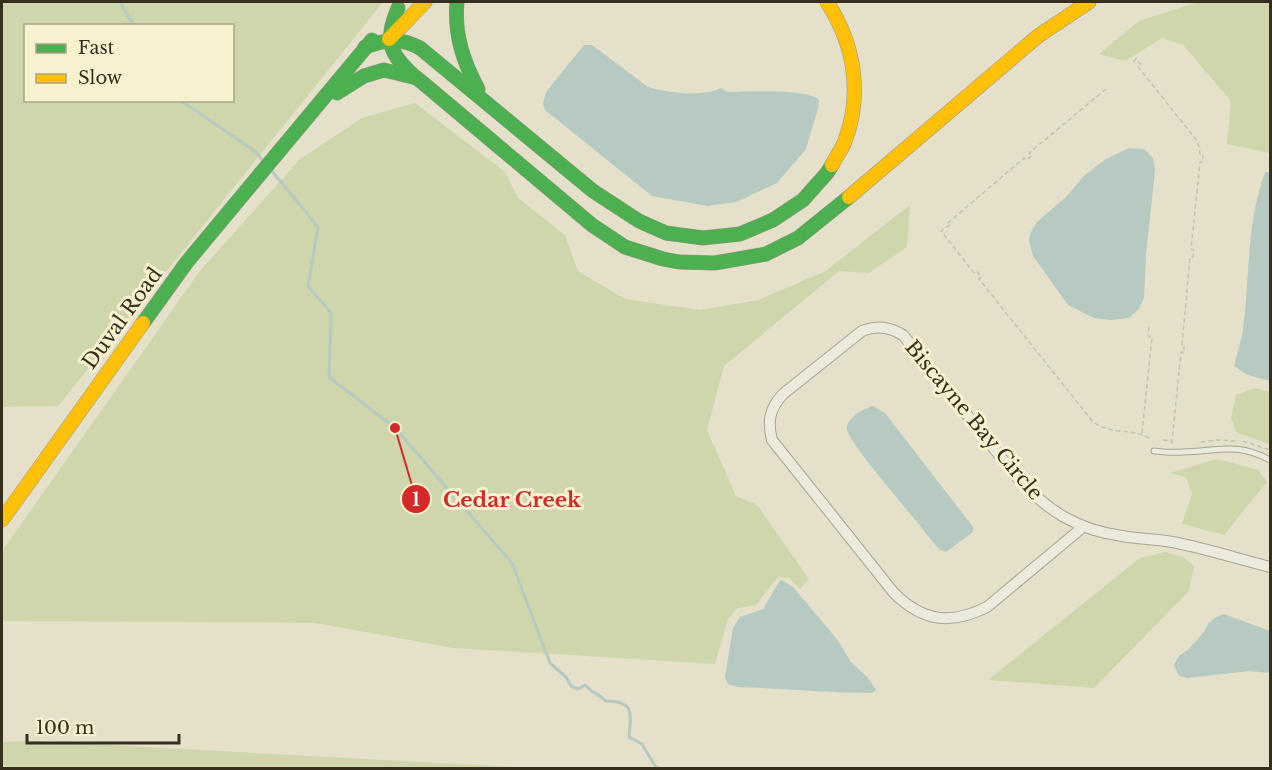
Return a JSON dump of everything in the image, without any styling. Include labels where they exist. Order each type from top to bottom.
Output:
[{"type":"main road","points":[[283,146],[302,130],[425,2]]},
{"type":"main road","points":[[457,2],[456,37],[464,66],[482,97]]},
{"type":"main road","points":[[365,47],[389,39],[405,41],[422,49],[482,97],[586,187],[649,227],[686,237],[708,238],[740,233],[790,211],[813,190],[838,158],[851,120],[855,83],[854,68],[841,24],[827,2]]},
{"type":"main road","points":[[401,5],[390,26],[391,51],[417,78],[568,207],[609,238],[625,247],[679,262],[715,263],[766,254],[798,238],[1038,36],[1089,2]]},
{"type":"main road","points":[[283,146],[401,5]]},
{"type":"main road","points":[[337,93],[364,76],[384,70],[417,78]]},
{"type":"main road","name":"Duval Road","points":[[2,520],[187,262],[283,146]]},
{"type":"street","name":"Biscayne Bay Circle","points":[[872,327],[883,327],[903,335],[1032,493],[1051,509],[1083,527],[987,607],[969,616],[953,619],[936,618],[921,613],[906,605],[894,593],[772,440],[769,428],[770,415],[775,403],[783,394],[862,331],[872,327]]},
{"type":"street","points":[[1083,527],[1122,536],[1172,542],[1270,567]]},
{"type":"lane","points":[[1154,451],[1244,449],[1270,460]]},
{"type":"path","points":[[1133,62],[1136,59],[1141,65],[1138,67],[1198,142],[1200,154],[1203,154],[1203,162],[1200,162],[1198,172],[1191,249],[1194,250],[1193,257],[1190,256],[1182,345],[1184,345],[1184,353],[1181,352],[1172,441]]},
{"type":"path","points":[[1106,89],[1029,153],[1032,156],[1026,160],[1024,158],[941,231],[975,274],[978,272],[981,277],[979,279],[1094,422],[1107,430],[1142,434],[1151,439]]},
{"type":"path","points":[[1142,434],[1152,337],[1148,336],[1149,328],[1153,329]]},
{"type":"green space","points":[[2,2],[383,2],[58,406],[2,407]]},
{"type":"green space","points":[[1198,2],[1270,2],[1270,153],[1227,144],[1231,101],[1183,45],[1162,38],[1125,61],[1099,54],[1139,21]]},
{"type":"green space","points":[[415,103],[505,172],[518,198],[565,235],[578,271],[625,299],[700,310],[758,300],[824,272],[910,205],[907,247],[869,273],[839,271],[724,366],[707,430],[736,496],[757,505],[809,579],[800,589],[789,578],[778,577],[756,605],[738,608],[728,619],[715,664],[453,648],[316,623],[2,621],[2,551],[200,271],[300,159],[362,118]]},
{"type":"green space","points":[[1254,388],[1270,392],[1270,444],[1237,433],[1231,418],[1236,395]]},
{"type":"green space","points":[[1217,459],[1258,470],[1267,482],[1224,535],[1182,524],[1192,494],[1186,477],[1170,473]]},
{"type":"green space","points":[[1165,552],[1183,557],[1194,566],[1189,591],[1094,688],[988,680],[1140,558]]},
{"type":"green space","points":[[36,741],[531,768],[2,768],[2,742]]},
{"type":"shaded area","points":[[584,45],[592,45],[648,87],[656,89],[695,93],[721,88],[727,92],[790,92],[812,96],[819,100],[806,149],[777,183],[736,202],[707,206],[652,196],[545,110],[543,103],[546,92]]},
{"type":"shaded area","points":[[1129,148],[1144,149],[1153,158],[1155,170],[1144,298],[1139,309],[1129,318],[1111,320],[1094,318],[1068,305],[1033,256],[1029,240],[1037,222],[1067,196],[1085,175],[1106,159]]},
{"type":"shaded area","points":[[1265,172],[1270,172],[1270,381],[1248,375],[1234,366],[1243,330],[1249,251],[1255,212]]},
{"type":"shaded area","points":[[873,406],[885,413],[973,527],[973,532],[946,552],[940,550],[931,540],[850,437],[847,429],[850,421],[860,411]]},
{"type":"shaded area","points":[[782,580],[793,587],[836,638],[851,662],[869,679],[876,690],[872,693],[838,692],[737,687],[728,684],[725,677],[733,628],[740,617],[763,609]]},
{"type":"shaded area","points":[[1224,614],[1270,631],[1270,673],[1250,671],[1187,678],[1179,676],[1174,665],[1179,656],[1189,649],[1208,624]]},
{"type":"waterway","points":[[120,2],[133,24]]},
{"type":"waterway","points":[[183,102],[256,152],[263,161]]},
{"type":"waterway","points":[[271,170],[318,227],[308,286],[331,313],[329,377],[395,428],[512,563],[550,663],[566,677],[571,686],[578,689],[585,685],[606,701],[627,706],[630,716],[629,737],[642,744],[655,766],[659,768]]},
{"type":"traffic: fast","points":[[457,2],[458,36],[468,68],[478,89]]},
{"type":"traffic: fast","points":[[398,8],[391,30],[392,47],[400,61],[416,78]]},
{"type":"traffic: fast","points":[[261,173],[372,40]]},
{"type":"traffic: fast","points":[[365,47],[399,41],[420,48],[593,191],[639,221],[666,233],[703,238],[740,234],[773,220],[803,200],[832,165]]},
{"type":"traffic: fast","points":[[337,93],[364,76],[384,70],[417,78],[592,225],[625,247],[663,259],[715,263],[766,254],[798,238],[849,197]]},
{"type":"traffic: fast","points":[[143,323],[187,262],[261,173]]},
{"type":"traffic: slow","points":[[389,39],[425,2]]},
{"type":"traffic: slow","points":[[827,2],[844,35],[853,69],[854,87],[851,123],[844,144],[832,165]]},
{"type":"traffic: slow","points":[[849,197],[1038,36],[1089,2]]},
{"type":"traffic: slow","points":[[2,520],[143,323]]},
{"type":"place","name":"Cedar Creek","points":[[395,428]]}]
